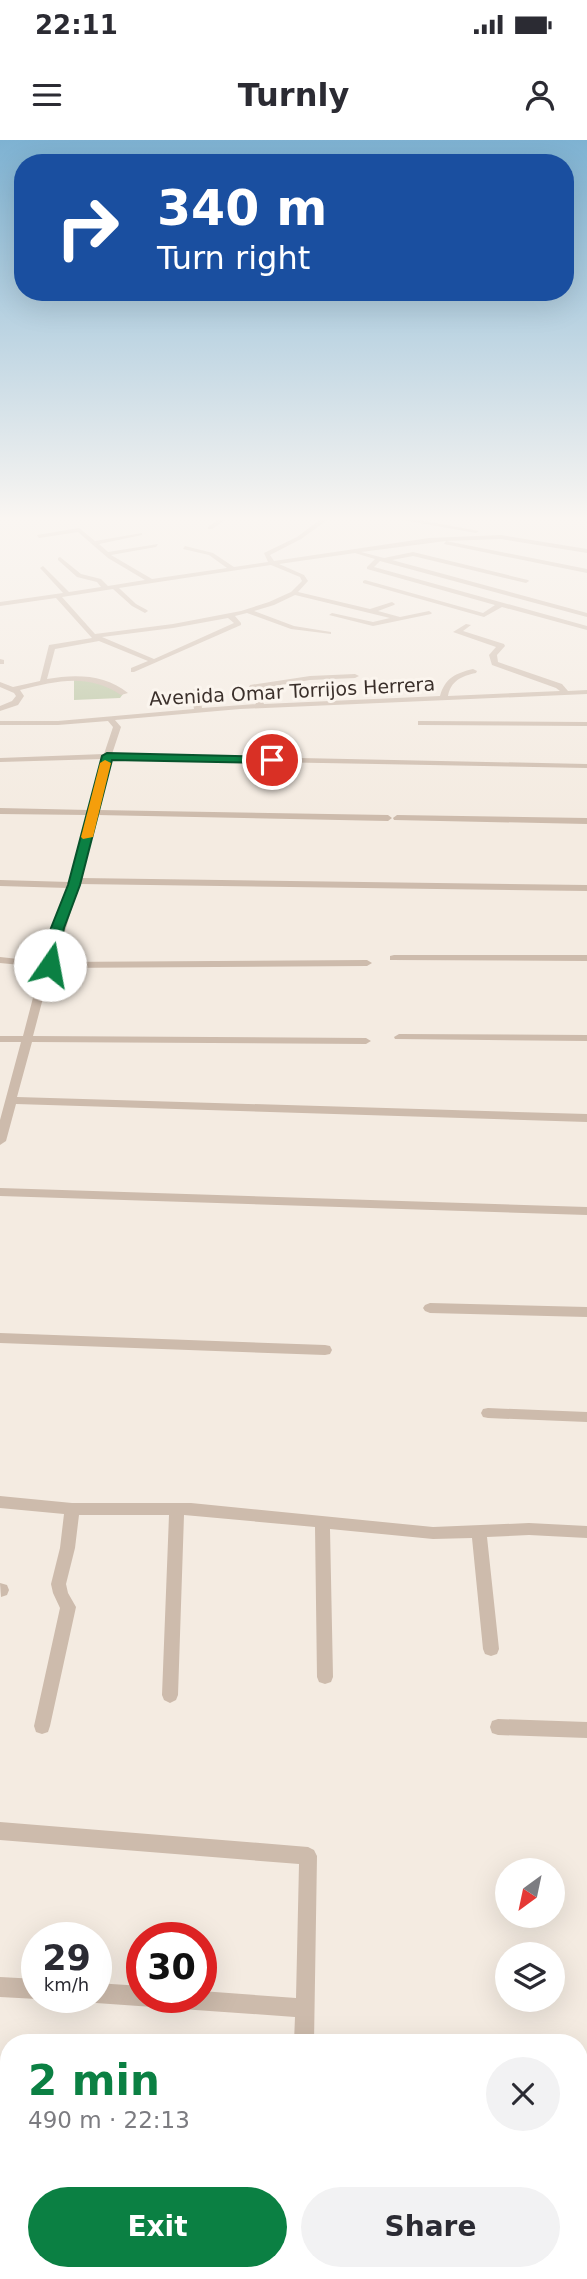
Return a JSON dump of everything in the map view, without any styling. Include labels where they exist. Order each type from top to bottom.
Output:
[{"type":"street","points":[[75,616],[95,638],[153,661]]},
{"type":"street","points":[[43,682],[52,647],[230,616],[239,624],[134,670]]},
{"type":"street","points":[[260,616],[293,628],[329,633]]},
{"type":"street","points":[[336,616],[373,624],[414,616]]},
{"type":"street","points":[[389,616],[401,619]]},
{"type":"street","points":[[539,616],[587,628]]},
{"type":"street","points":[[468,625],[457,632],[501,646],[493,655],[495,663],[559,686],[566,693]]},
{"type":"street","points":[[444,698],[445,688],[455,675],[473,671]]},
{"type":"street","points":[[261,706],[253,687],[310,678],[355,676]]},
{"type":"street","points":[[12,689],[86,677],[114,685],[124,693]]},
{"type":"street","points":[[0,684],[20,694],[19,700],[0,709]]},
{"type":"street","points":[[195,691],[198,710]]},
{"type":"street","name":"Avenida Omar Torrijos Herrera","points":[[0,723],[29,725],[261,706],[587,692]]},
{"type":"street","points":[[0,1141],[3,1118],[47,965],[50,965],[57,928],[74,883],[117,727],[110,719]]},
{"type":"street","points":[[421,723],[587,724]]},
{"type":"street","points":[[0,760],[107,756],[587,766]]},
{"type":"street","points":[[0,811],[587,821]]},
{"type":"street","points":[[0,883],[587,888]]},
{"type":"street","points":[[394,958],[587,958]]},
{"type":"street","points":[[0,960],[50,965],[366,963]]},
{"type":"street","points":[[400,1037],[587,1038]]},
{"type":"street","points":[[0,1039],[366,1041]]},
{"type":"street","points":[[10,1100],[587,1118]]},
{"type":"street","points":[[0,1192],[587,1211]]},
{"type":"street","points":[[430,1308],[587,1312]]},
{"type":"street","points":[[0,1338],[325,1350]]},
{"type":"street","points":[[488,1413],[587,1417]]},
{"type":"street","points":[[0,1502],[72,1509],[177,1508],[433,1533],[529,1529],[587,1532]]},
{"type":"street","points":[[170,1695],[177,1508]]},
{"type":"street","points":[[42,1726],[68,1607],[59,1592],[58,1574],[65,1561],[72,1509]]},
{"type":"street","points":[[322,1523],[325,1677]]},
{"type":"street","points":[[479,1531],[491,1650]]},
{"type":"street","points":[[498,1727],[587,1730]]},
{"type":"street","points":[[0,1831],[308,1856],[304,2034]]},
{"type":"street","points":[[0,1987],[21,1988]]},
{"type":"street","points":[[217,2002],[305,2008]]},
{"type":"green space","points":[[91,679],[123,694],[120,698],[74,700],[74,680]]},
{"type":"slow traffic","points":[[87,837],[105,763]]},
{"type":"route","points":[[50,965],[57,928],[74,885],[107,756],[272,760]]}]
